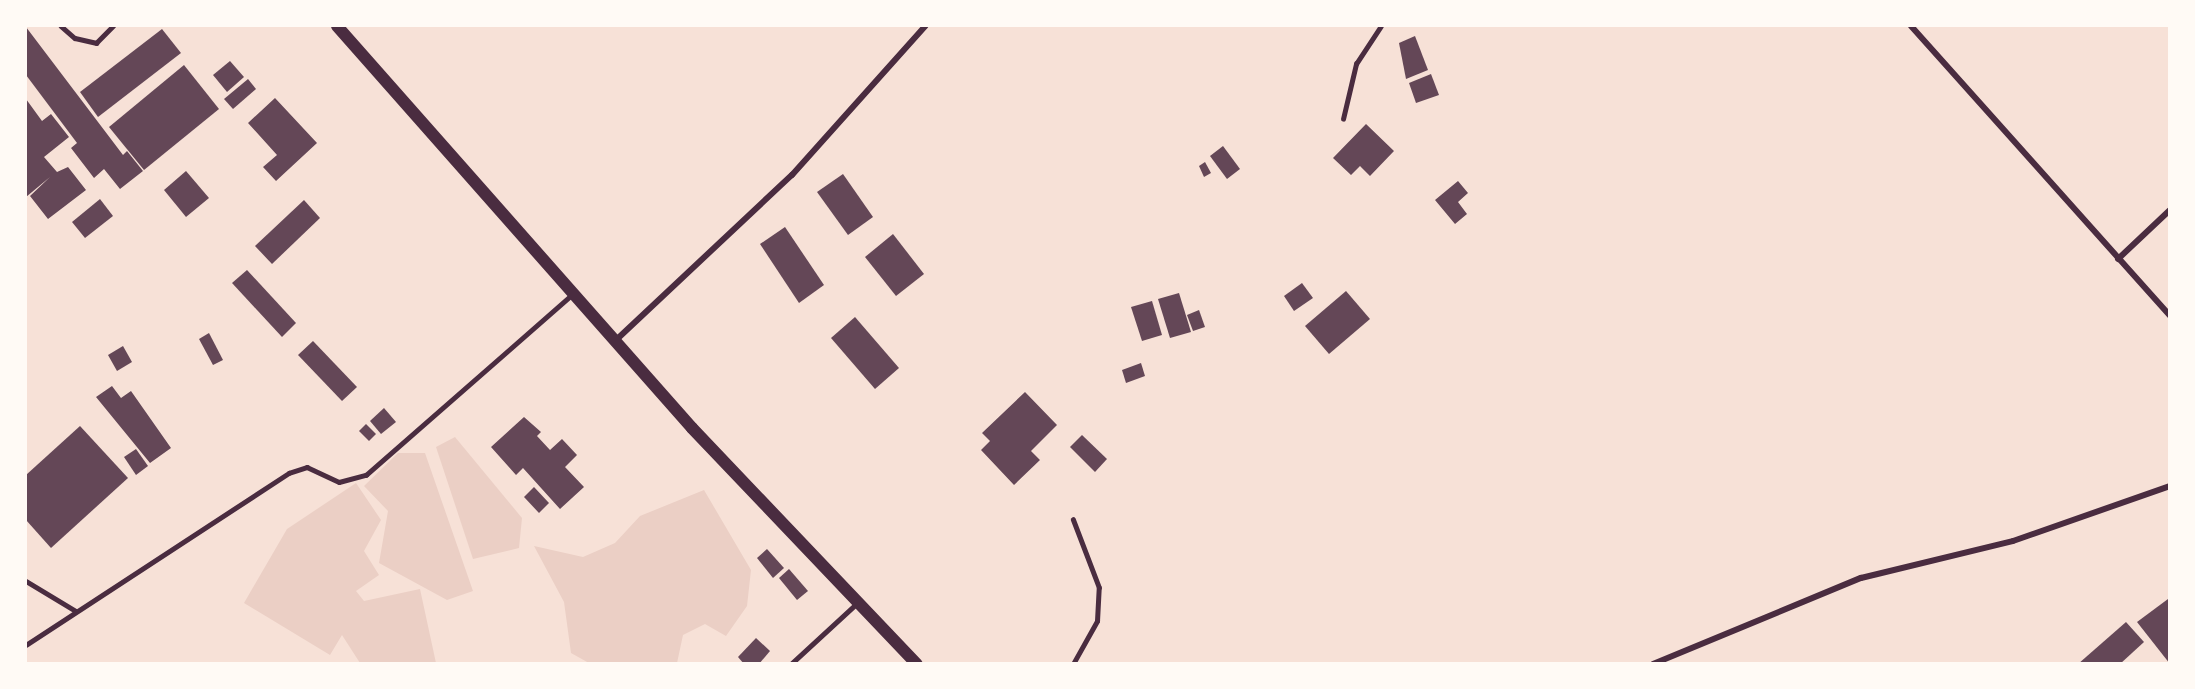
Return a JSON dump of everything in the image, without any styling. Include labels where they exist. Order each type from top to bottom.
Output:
[{"type":"main road","points":[[337,26],[615,341],[916,663]]},
{"type":"street","points":[[615,341],[792,175],[925,26]]},
{"type":"street","points":[[1911,26],[2169,316]]},
{"type":"street","points":[[2118,259],[2169,210]]},
{"type":"street","points":[[1653,663],[1871,574],[2013,541],[2169,486]]},
{"type":"lane","points":[[61,26],[75,38],[96,43],[113,26]]},
{"type":"lane","points":[[1343,119],[1356,64],[1381,26]]},
{"type":"lane","points":[[26,645],[290,473],[307,467],[339,482],[366,475],[574,293]]},
{"type":"lane","points":[[1073,520],[1099,588],[1097,621],[1073,663]]},
{"type":"lane","points":[[26,581],[76,611]]},
{"type":"lane","points":[[791,663],[859,601]]},
{"type":"shaded area","points":[[455,437],[522,518],[519,548],[473,559],[436,447]]},
{"type":"shaded area","points":[[398,453],[425,453],[473,591],[447,600],[379,563],[388,511],[364,486]]},
{"type":"shaded area","points":[[356,483],[381,520],[364,551],[379,575],[356,591],[364,601],[420,589],[436,663],[360,663],[342,635],[330,655],[244,603],[287,529]]},
{"type":"shaded area","points":[[704,490],[751,570],[747,606],[726,636],[705,624],[683,635],[677,663],[589,663],[571,653],[564,602],[534,546],[583,557],[615,543],[640,516]]},
{"type":"building","points":[[26,27],[123,155],[127,151],[143,171],[120,189],[104,169],[94,178],[71,148],[77,143],[26,75]]},
{"type":"building","points":[[162,29],[181,53],[98,117],[80,92]]},
{"type":"building","points":[[1415,36],[1428,70],[1406,79],[1399,43]]},
{"type":"building","points":[[230,61],[244,77],[227,92],[213,75]]},
{"type":"building","points":[[184,65],[219,109],[144,170],[109,127]]},
{"type":"building","points":[[1431,74],[1439,95],[1416,103],[1409,83]]},
{"type":"building","points":[[248,79],[256,89],[233,109],[224,99]]},
{"type":"building","points":[[275,98],[317,143],[276,181],[263,167],[277,155],[248,123]]},
{"type":"building","points":[[26,99],[42,121],[51,114],[69,137],[44,157],[57,172],[68,167],[86,190],[48,219],[30,196],[50,177],[26,197]]},
{"type":"building","points":[[1366,124],[1394,151],[1370,176],[1360,166],[1351,175],[1333,158]]},
{"type":"building","points":[[1223,146],[1240,169],[1227,179],[1210,156]]},
{"type":"building","points":[[1205,162],[1211,173],[1204,177],[1199,166]]},
{"type":"building","points":[[186,171],[209,198],[186,217],[164,190]]},
{"type":"building","points":[[843,174],[873,217],[848,235],[817,192]]},
{"type":"building","points":[[1458,181],[1468,193],[1458,202],[1467,214],[1455,224],[1435,200]]},
{"type":"building","points":[[100,199],[113,216],[85,238],[72,222]]},
{"type":"building","points":[[304,200],[320,218],[272,264],[255,246]]},
{"type":"building","points":[[785,227],[824,285],[799,303],[760,244]]},
{"type":"building","points":[[893,234],[924,274],[896,296],[865,257]]},
{"type":"building","points":[[247,270],[296,323],[282,337],[232,283]]},
{"type":"building","points":[[1302,283],[1313,298],[1294,311],[1284,296]]},
{"type":"building","points":[[1346,291],[1370,319],[1329,354],[1305,326]]},
{"type":"building","points":[[1179,293],[1191,332],[1170,338],[1158,299]]},
{"type":"building","points":[[1152,301],[1162,335],[1142,341],[1131,307]]},
{"type":"building","points":[[1199,310],[1205,327],[1193,331],[1187,315]]},
{"type":"building","points":[[855,317],[899,368],[875,389],[831,338]]},
{"type":"building","points":[[209,333],[223,360],[213,365],[199,339]]},
{"type":"building","points":[[313,341],[357,387],[342,401],[298,355]]},
{"type":"building","points":[[123,346],[132,362],[117,371],[108,355]]},
{"type":"building","points":[[1141,363],[1145,376],[1126,383],[1122,370]]},
{"type":"building","points":[[112,386],[121,398],[131,391],[171,448],[150,463],[96,397]]},
{"type":"building","points":[[1025,392],[1057,425],[1031,451],[1040,460],[1014,485],[981,450],[990,441],[982,433]]},
{"type":"building","points":[[384,408],[396,422],[381,434],[370,421]]},
{"type":"building","points":[[524,417],[541,432],[537,436],[550,450],[562,439],[577,455],[565,467],[584,487],[560,509],[523,468],[516,475],[491,447]]},
{"type":"building","points":[[366,424],[376,434],[369,441],[359,431]]},
{"type":"building","points":[[80,426],[128,478],[51,548],[26,520],[26,475]]},
{"type":"building","points":[[1082,435],[1107,459],[1095,472],[1070,447]]},
{"type":"building","points":[[136,449],[148,466],[136,475],[124,457]]},
{"type":"building","points":[[534,487],[549,503],[539,513],[524,497]]},
{"type":"building","points":[[767,549],[784,568],[773,578],[757,558]]},
{"type":"building","points":[[789,569],[808,591],[797,600],[779,578]]},
{"type":"building","points":[[2168,599],[2170,602],[2170,664],[2137,622]]},
{"type":"building","points":[[2126,622],[2144,642],[2120,664],[2078,664]]},
{"type":"building","points":[[756,638],[770,651],[759,664],[744,664],[738,657]]}]
